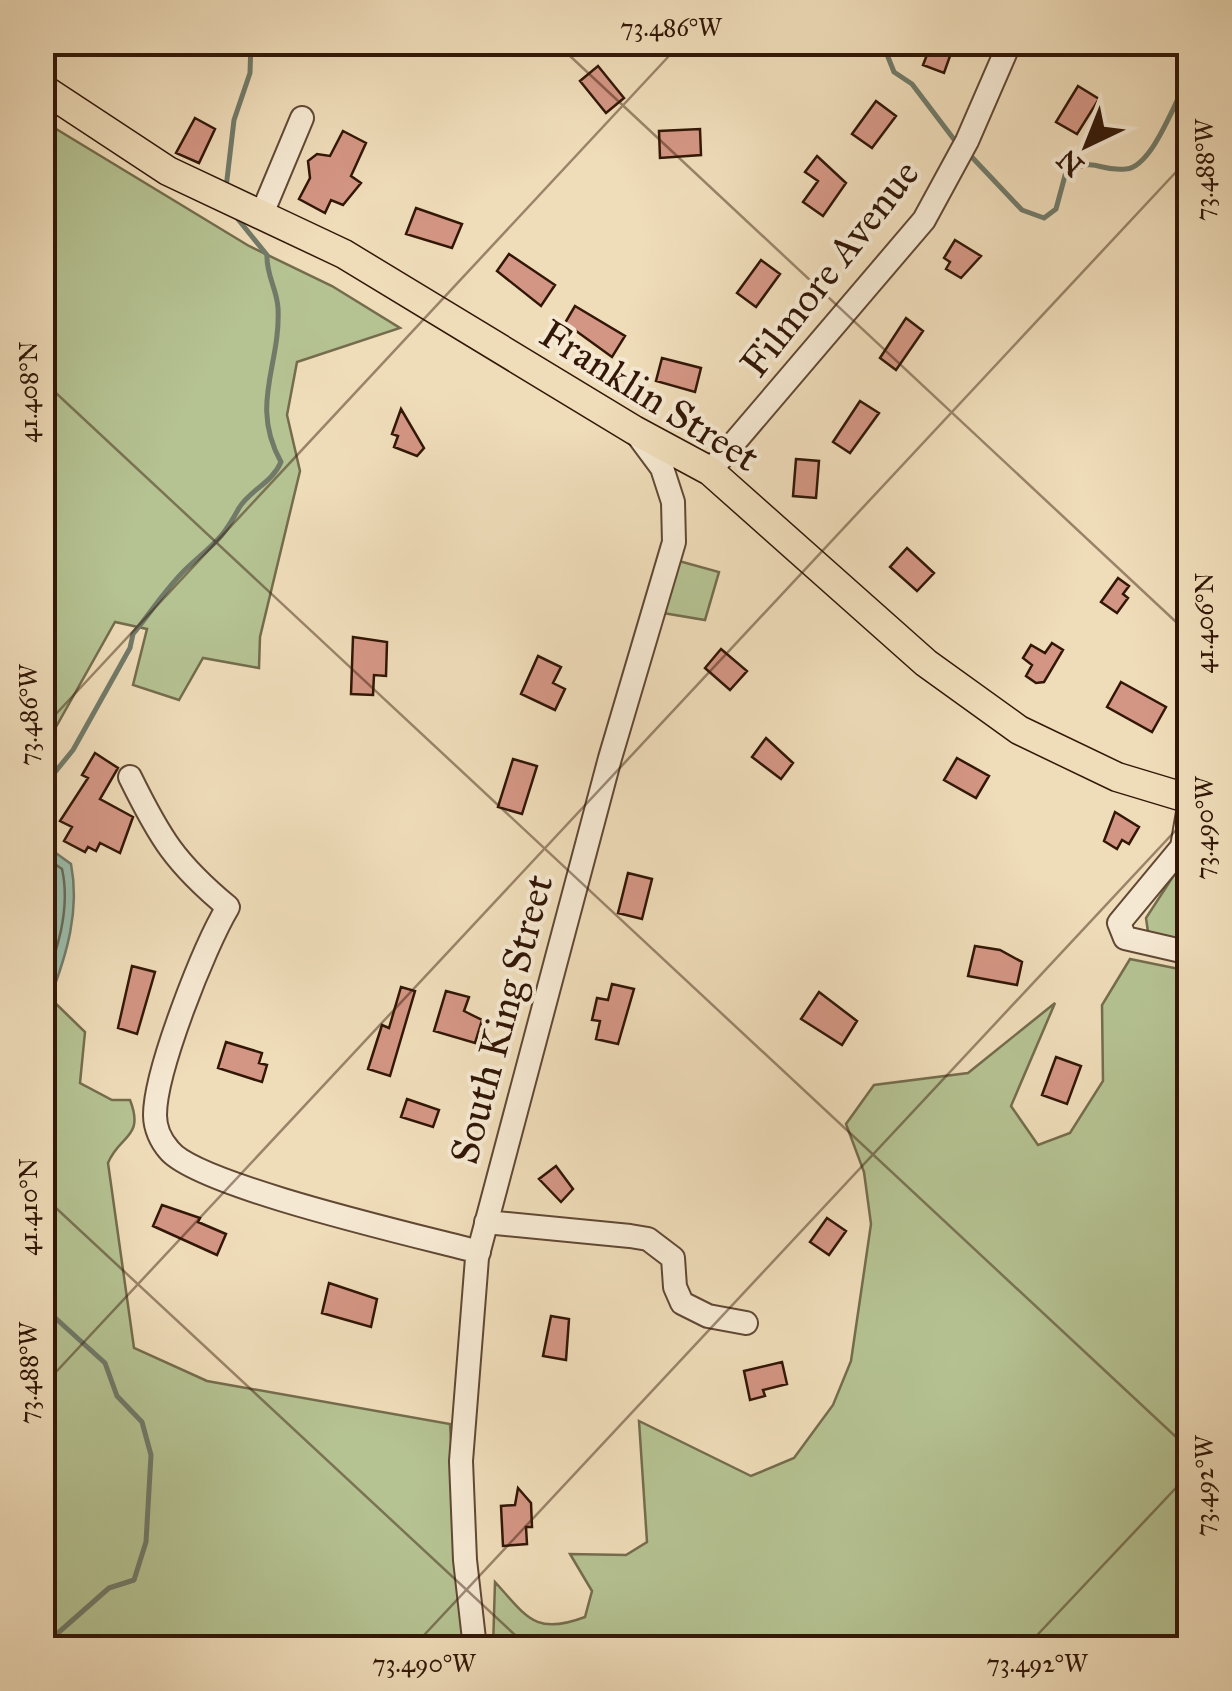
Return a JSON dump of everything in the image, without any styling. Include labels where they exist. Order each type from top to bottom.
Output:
[{"type":"main road","name":"Franklin Street","points":[[42,88],[168,171],[408,290],[634,430],[710,471],[914,652],[984,708],[1059,752],[1117,777],[1190,800]]},
{"type":"street","name":"Filmore Avenue","points":[[710,471],[900,251],[938,199],[1010,42]]},
{"type":"street","points":[[261,216],[302,118]]},
{"type":"street","name":"South King Street","points":[[475,1648],[464,1560],[461,1461],[479,1252],[610,758],[674,542],[672,502],[662,468],[634,430]]},
{"type":"street","points":[[130,777],[168,850],[184,871],[228,907],[208,940],[157,1094],[156,1127],[169,1152],[200,1172],[262,1192],[479,1252]]},
{"type":"street","points":[[1190,800],[1182,847],[1119,923],[1126,938],[1190,953]]},
{"type":"street","points":[[486,1222],[648,1239],[674,1258],[675,1287],[682,1303],[708,1316],[746,1323]]},
{"type":"shaded area","points":[[43,121],[249,246],[332,286],[400,328],[297,362],[287,415],[300,471],[260,637],[259,668],[203,658],[179,700],[133,685],[147,629],[115,622],[43,750]]},
{"type":"shaded area","points":[[661,556],[719,572],[705,620],[645,610]]},
{"type":"shaded area","points":[[1189,852],[1189,942],[1148,932],[1146,918]]},
{"type":"shaded area","points":[[1130,959],[1189,971],[1189,1648],[493,1648],[495,1582],[533,1620],[543,1624],[568,1622],[585,1617],[592,1591],[570,1554],[626,1555],[647,1542],[639,1421],[751,1476],[794,1458],[833,1405],[851,1361],[871,1224],[864,1172],[846,1124],[874,1085],[968,1073],[1055,1003],[1011,1106],[1038,1145],[1070,1133],[1103,1081],[1102,1005]]},
{"type":"shaded area","points":[[50,998],[85,1032],[80,1083],[112,1100],[130,1100],[134,1112],[133,1129],[108,1163],[134,1348],[207,1381],[450,1424],[464,1648],[43,1648],[42,1002]]},
{"type":"water","points":[[42,843],[71,864],[74,898],[62,965],[50,998],[43,1002]]},
{"type":"building","points":[[932,42],[955,42],[944,73],[923,65]]},
{"type":"building","points":[[598,66],[624,98],[606,113],[580,81]]},
{"type":"building","points":[[1078,86],[1099,99],[1077,134],[1056,122]]},
{"type":"building","points":[[876,101],[896,116],[872,148],[852,134]]},
{"type":"building","points":[[195,118],[215,129],[199,163],[176,153]]},
{"type":"building","points":[[700,129],[701,155],[660,158],[659,131]]},
{"type":"building","points":[[343,131],[366,143],[351,176],[361,183],[343,205],[331,200],[325,213],[299,199],[310,178],[308,161],[317,154],[330,156]]},
{"type":"building","points":[[817,156],[846,183],[823,216],[803,202],[818,181],[805,172]]},
{"type":"building","points":[[416,208],[462,224],[452,248],[406,234]]},
{"type":"building","points":[[955,240],[981,256],[961,278],[946,269],[950,262],[944,258]]},
{"type":"building","points":[[509,254],[555,285],[541,306],[497,271]]},
{"type":"building","points":[[761,260],[780,274],[756,307],[737,293]]},
{"type":"building","points":[[575,306],[625,336],[612,357],[565,323]]},
{"type":"building","points":[[906,318],[923,331],[896,370],[880,358]]},
{"type":"building","points":[[662,358],[701,368],[695,392],[656,381]]},
{"type":"building","points":[[860,401],[879,413],[850,453],[833,442]]},
{"type":"building","points":[[401,409],[424,448],[417,456],[394,447],[398,436],[392,434]]},
{"type":"building","points":[[796,459],[819,461],[816,498],[793,496]]},
{"type":"building","points":[[907,548],[934,573],[917,591],[890,567]]},
{"type":"building","points":[[1118,578],[1129,586],[1123,594],[1128,598],[1117,613],[1101,602]]},
{"type":"building","points":[[353,637],[387,642],[386,676],[374,675],[373,695],[351,694]]},
{"type":"building","points":[[1052,643],[1063,650],[1044,682],[1036,683],[1026,676],[1032,665],[1023,658],[1031,645],[1045,653]]},
{"type":"building","points":[[721,649],[747,671],[730,690],[705,668]]},
{"type":"building","points":[[538,656],[561,667],[553,683],[565,689],[555,710],[521,694]]},
{"type":"building","points":[[1121,682],[1166,707],[1152,732],[1107,707]]},
{"type":"building","points":[[766,738],[793,763],[781,779],[752,757]]},
{"type":"building","points":[[95,753],[118,768],[100,799],[133,817],[120,853],[100,843],[96,851],[88,847],[85,852],[64,841],[72,827],[60,821],[88,778],[82,775]]},
{"type":"building","points":[[957,758],[989,776],[976,798],[944,780]]},
{"type":"building","points":[[513,759],[537,766],[522,814],[498,807]]},
{"type":"building","points":[[1115,812],[1139,827],[1129,844],[1122,840],[1117,849],[1104,841]]},
{"type":"building","points":[[628,873],[652,879],[642,919],[618,913]]},
{"type":"building","points":[[975,946],[1000,950],[1022,962],[1017,985],[968,976]]},
{"type":"building","points":[[132,966],[155,972],[137,1034],[118,1028]]},
{"type":"building","points":[[612,984],[634,989],[618,1044],[596,1039],[600,1021],[592,1020],[597,998],[608,1000]]},
{"type":"building","points":[[401,987],[415,991],[390,1076],[368,1069],[382,1025],[389,1028]]},
{"type":"building","points":[[446,991],[469,997],[464,1011],[482,1020],[475,1043],[434,1031]]},
{"type":"building","points":[[819,992],[857,1021],[842,1045],[801,1019]]},
{"type":"building","points":[[226,1042],[262,1053],[259,1063],[267,1065],[262,1082],[218,1068]]},
{"type":"building","points":[[1056,1057],[1081,1066],[1067,1104],[1042,1095]]},
{"type":"building","points":[[407,1099],[439,1110],[433,1127],[401,1117]]},
{"type":"building","points":[[556,1166],[573,1189],[561,1202],[539,1179]]},
{"type":"building","points":[[162,1205],[200,1218],[198,1222],[226,1234],[217,1255],[153,1226]]},
{"type":"building","points":[[827,1218],[846,1231],[829,1255],[810,1242]]},
{"type":"building","points":[[329,1283],[377,1299],[371,1327],[322,1313]]},
{"type":"building","points":[[551,1316],[569,1319],[566,1360],[543,1356]]},
{"type":"building","points":[[782,1362],[787,1384],[763,1390],[765,1396],[750,1400],[744,1371]]},
{"type":"building","points":[[518,1488],[531,1503],[532,1527],[526,1527],[527,1544],[503,1546],[501,1506],[515,1505]]},
{"type":"waterway","points":[[226,188],[234,120],[250,73],[251,42]]},
{"type":"waterway","points":[[882,42],[894,72],[912,84],[956,142]]},
{"type":"waterway","points":[[968,153],[1022,210],[1044,218],[1056,209],[1066,172],[1092,165],[1126,169],[1145,157],[1190,75]]},
{"type":"waterway","points":[[42,788],[73,750],[130,648],[133,634],[281,462],[267,422],[278,329],[277,301],[267,255],[233,213]]},
{"type":"waterway","points":[[42,1306],[105,1363],[117,1396],[142,1422],[151,1455],[146,1542],[134,1580],[109,1588],[42,1647]]}]
